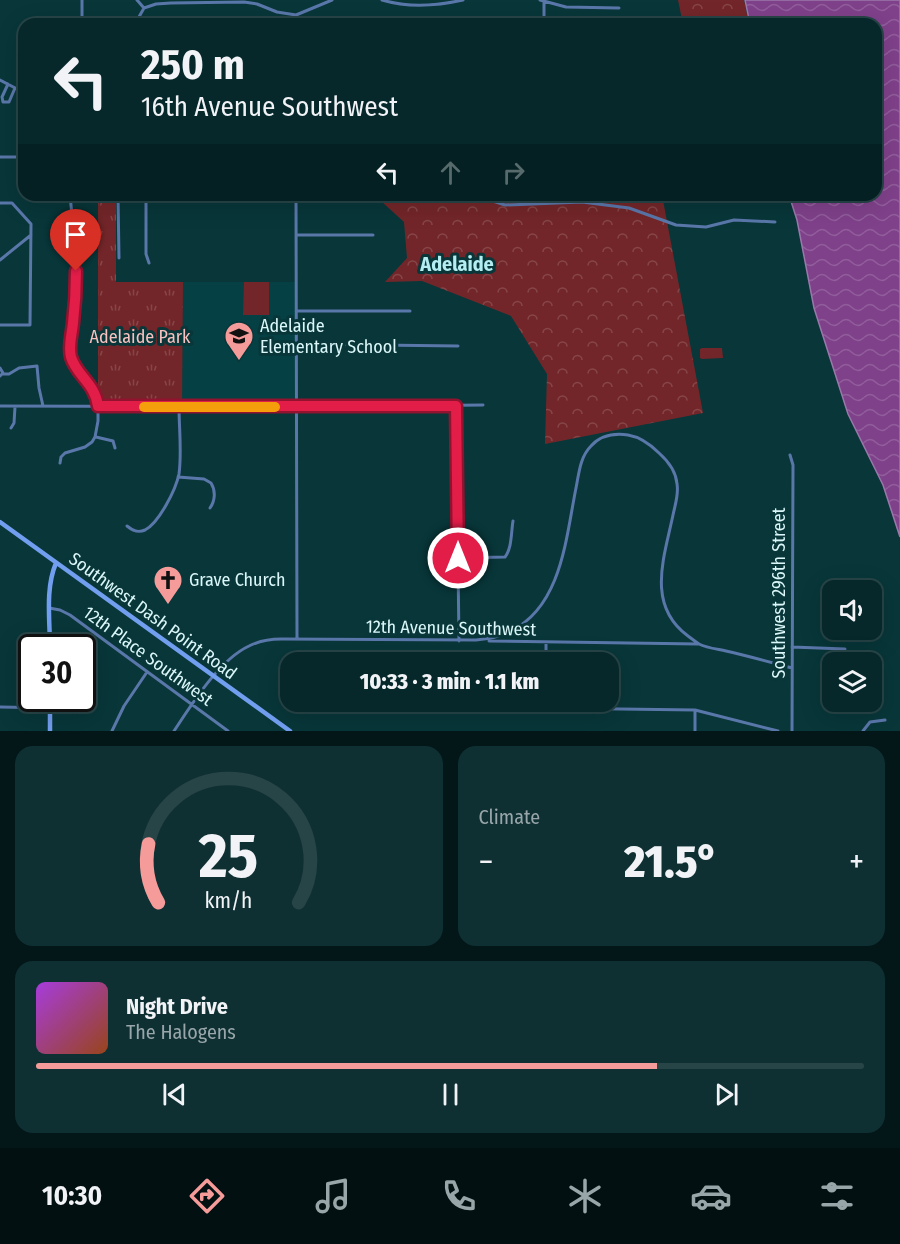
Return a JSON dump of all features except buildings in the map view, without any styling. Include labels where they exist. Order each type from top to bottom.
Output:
[{"type":"main road","name":"Southwest Dash Point Road","points":[[0,522],[290,731]]},
{"type":"main road","points":[[50,634],[49,597],[51,578],[56,563]]},
{"type":"main road","points":[[50,712],[50,731]]},
{"type":"street","points":[[82,0],[82,18]]},
{"type":"street","points":[[137,0],[144,8]]},
{"type":"street","points":[[138,18],[144,8],[156,4],[223,1],[254,3],[277,12],[296,15],[332,0]]},
{"type":"street","points":[[382,0],[398,4],[422,5],[463,0]]},
{"type":"street","points":[[543,18],[542,1],[566,7],[619,8]]},
{"type":"street","points":[[0,80],[18,89]]},
{"type":"street","points":[[8,84],[2,96],[3,102],[9,100],[15,88]]},
{"type":"street","points":[[0,157],[18,157]]},
{"type":"street","points":[[60,463],[64,453],[91,444],[98,422],[96,397],[71,355],[76,283],[71,201]]},
{"type":"street","points":[[118,201],[119,258]]},
{"type":"street","points":[[146,201],[146,255],[149,263]]},
{"type":"street","points":[[296,201],[297,639]]},
{"type":"street","points":[[495,201],[505,204],[582,202],[629,208],[676,225],[706,227],[734,220],[775,222]]},
{"type":"street","points":[[0,203],[12,203],[31,224],[30,325],[0,325]]},
{"type":"street","points":[[0,260],[31,235]]},
{"type":"street","points":[[296,235],[373,235]]},
{"type":"street","points":[[296,311],[410,311]]},
{"type":"street","points":[[296,344],[458,346]]},
{"type":"street","points":[[0,368],[3,371],[1,375],[9,374],[19,368],[38,366],[43,406]]},
{"type":"street","points":[[0,406],[483,405]]},
{"type":"street","points":[[11,428],[14,423],[15,406]]},
{"type":"street","points":[[456,406],[459,641]]},
{"type":"street","points":[[127,526],[132,530],[145,530],[160,513],[172,493],[179,466],[179,407]]},
{"type":"street","points":[[476,640],[492,638],[512,631],[538,609],[555,580],[561,560],[580,465],[591,446],[606,435],[614,434],[634,436],[644,441],[661,454],[672,467],[675,475],[678,488],[661,577],[662,598],[676,626],[700,644],[792,668]]},
{"type":"street","points":[[95,437],[113,441],[115,448]]},
{"type":"street","name":"Southwest 296th Street","points":[[790,455],[793,465],[792,731]]},
{"type":"street","points":[[178,477],[208,481],[213,484],[213,502],[210,508]]},
{"type":"street","points":[[458,558],[505,557],[509,550],[513,521]]},
{"type":"street","name":"12th Place Southwest","points":[[50,608],[70,615],[228,731]]},
{"type":"street","name":"12th Avenue Southwest","points":[[174,731],[213,676],[236,654],[246,646],[271,639],[700,644]]},
{"type":"street","points":[[546,642],[546,652]]},
{"type":"street","points":[[792,647],[845,649]]},
{"type":"street","points":[[111,731],[124,706],[147,672]]},
{"type":"street","points":[[0,707],[18,707]]},
{"type":"street","points":[[619,709],[695,710],[778,731]]},
{"type":"street","points":[[695,710],[695,731]]},
{"type":"street","points":[[863,731],[870,722],[885,720]]},
{"type":"shaded area","name":"Adelaide Elementary School","points":[[183,282],[297,282],[297,407],[182,407]]},
{"type":"green space","points":[[678,0],[744,0],[748,18],[682,18]]},
{"type":"green space","name":"Adelaide Park","points":[[98,201],[116,201],[116,282],[183,282],[182,407],[98,406]]},
{"type":"green space","points":[[381,201],[663,201],[703,413],[545,444],[547,374],[511,316],[422,281],[385,282],[407,258],[404,222]]},
{"type":"green space","points":[[244,282],[269,282],[269,315],[243,315]]},
{"type":"green space","points":[[722,348],[723,358],[702,359],[700,349]]},
{"type":"water","points":[[745,0],[900,0],[900,537],[883,485],[848,414],[814,308],[797,220],[791,201],[882,201],[882,18],[749,18]]},
{"type":"slow traffic","points":[[144,407],[275,407]]},
{"type":"place","name":"Adelaide Elementary School","points":[[239,362]]},
{"type":"place","name":"Grave Church","points":[[168,606]]},
{"type":"district","name":"Adelaide","points":[[457,264]]},
{"type":"route","points":[[76,271],[71,355],[91,387],[98,406],[456,406],[458,558]]}]
